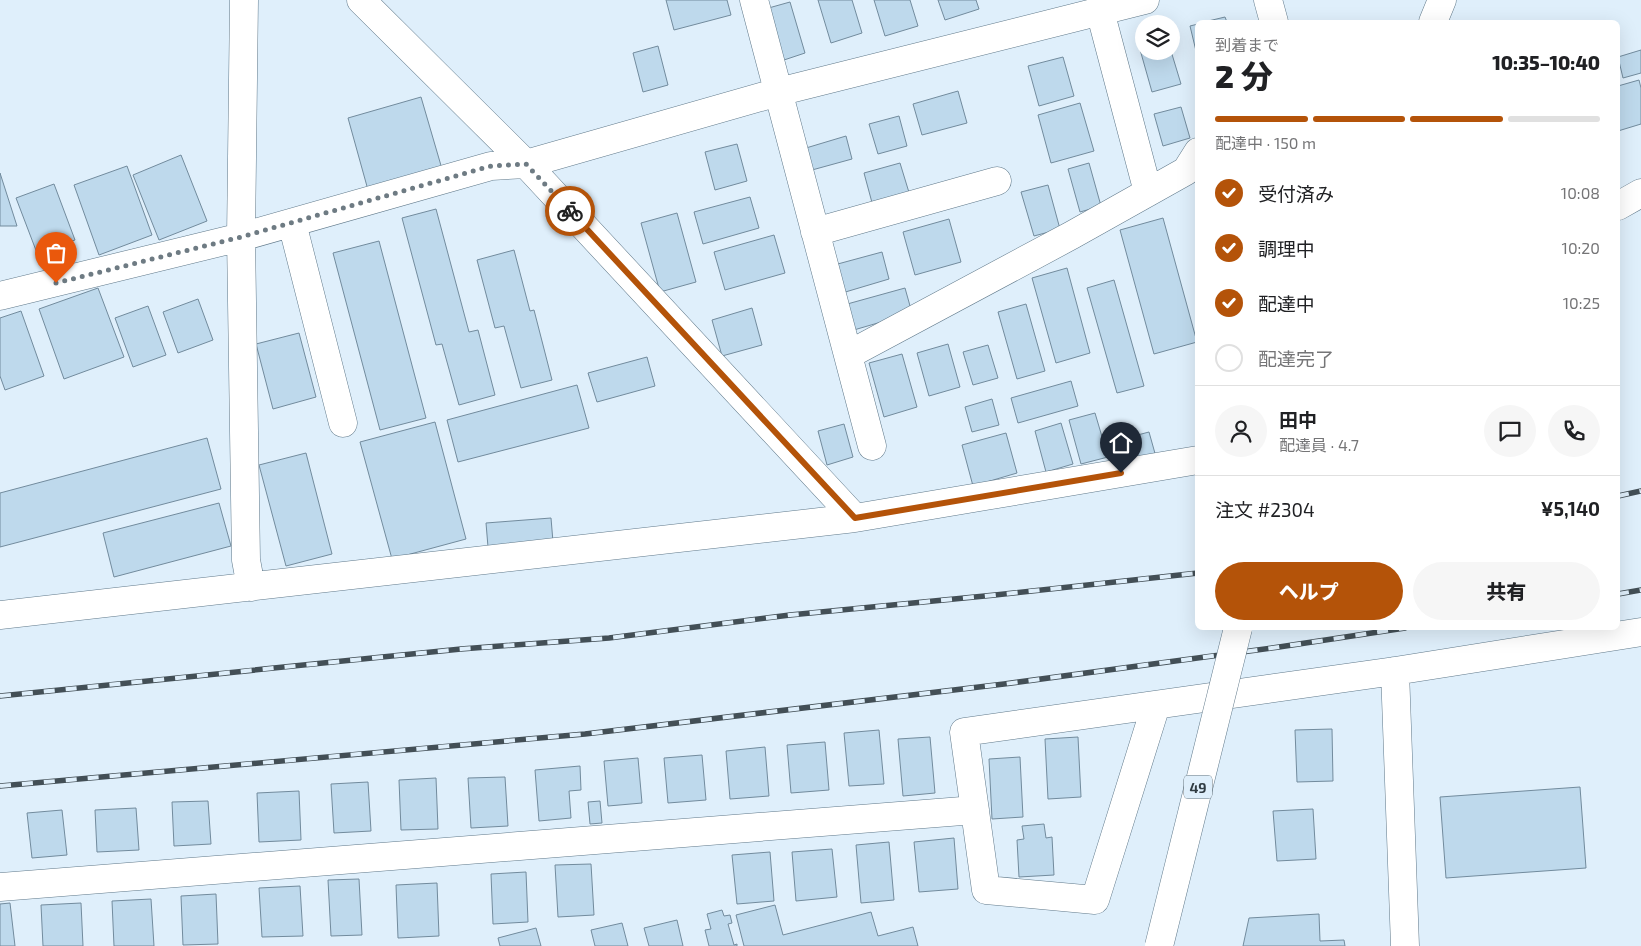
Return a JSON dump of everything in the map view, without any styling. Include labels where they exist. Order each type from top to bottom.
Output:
[{"type":"main road","points":[[244,0],[241,237],[246,560],[251,587]]},
{"type":"main road","points":[[361,0],[526,164],[855,518]]},
{"type":"main road","points":[[754,0],[872,446]]},
{"type":"main road","points":[[0,296],[241,237],[491,166],[526,164],[778,92],[1145,0]]},
{"type":"main road","points":[[1268,0],[1273,20]]},
{"type":"main road","points":[[1434,20],[1442,0]]},
{"type":"main road","points":[[1100,11],[1148,192]]},
{"type":"main road","points":[[848,355],[1072,235],[1186,171],[1195,157]]},
{"type":"main road","points":[[815,232],[997,182]]},
{"type":"main road","points":[[1620,205],[1641,193]]},
{"type":"main road","points":[[292,223],[343,423]]},
{"type":"main road","points":[[0,615],[855,518],[1195,461]]},
{"type":"main road","name":"49","points":[[1159,946],[1238,630]]},
{"type":"main road","points":[[1156,705],[1095,900],[986,890],[964,732],[1395,671],[1641,632]]},
{"type":"main road","points":[[1395,671],[1405,946]]},
{"type":"main road","points":[[0,887],[974,810]]},
{"type":"building","points":[[666,0],[727,0],[731,15],[674,30]]},
{"type":"building","points":[[818,0],[852,0],[862,33],[831,43]]},
{"type":"building","points":[[874,0],[910,0],[918,26],[885,36]]},
{"type":"building","points":[[938,0],[976,0],[979,9],[945,20]]},
{"type":"building","points":[[790,2],[805,53],[781,61],[765,9]]},
{"type":"building","points":[[1225,17],[1226,20],[1212,20]]},
{"type":"building","points":[[1195,25],[1195,47],[1190,26]]},
{"type":"building","points":[[658,46],[668,85],[643,92],[633,53]]},
{"type":"building","points":[[1641,50],[1641,73],[1623,78],[1620,56]]},
{"type":"building","points":[[1063,57],[1074,96],[1039,106],[1028,66]]},
{"type":"building","points":[[1143,60],[1174,60],[1181,84],[1152,92]]},
{"type":"building","points":[[1639,80],[1641,88],[1641,124],[1620,130],[1620,85]]},
{"type":"building","points":[[958,91],[967,123],[922,135],[913,104]]},
{"type":"building","points":[[421,97],[442,169],[368,190],[348,118]]},
{"type":"building","points":[[1080,103],[1094,151],[1051,163],[1038,115]]},
{"type":"building","points":[[1181,107],[1190,138],[1163,146],[1154,114]]},
{"type":"building","points":[[899,116],[907,146],[878,154],[869,124]]},
{"type":"building","points":[[846,136],[852,159],[812,170],[806,148]]},
{"type":"building","points":[[737,144],[747,181],[715,190],[705,152]]},
{"type":"building","points":[[181,155],[207,221],[159,240],[133,175]]},
{"type":"building","points":[[900,163],[911,199],[874,210],[864,173]]},
{"type":"building","points":[[1089,163],[1101,206],[1080,212],[1068,169]]},
{"type":"building","points":[[127,166],[152,235],[99,255],[74,185]]},
{"type":"building","points":[[0,173],[17,226],[0,226]]},
{"type":"building","points":[[54,184],[75,240],[37,253],[16,198]]},
{"type":"building","points":[[1048,185],[1060,229],[1034,236],[1021,192]]},
{"type":"building","points":[[750,197],[759,228],[703,244],[694,212]]},
{"type":"building","points":[[436,209],[469,332],[478,330],[495,395],[459,405],[442,344],[436,345],[402,218]]},
{"type":"building","points":[[677,213],[696,282],[660,292],[641,223]]},
{"type":"building","points":[[1163,218],[1195,335],[1195,343],[1154,354],[1120,230]]},
{"type":"building","points":[[949,219],[961,262],[915,275],[903,232]]},
{"type":"building","points":[[774,235],[785,273],[725,290],[714,252]]},
{"type":"building","points":[[379,241],[426,418],[380,430],[333,253]]},
{"type":"building","points":[[514,250],[530,311],[534,310],[552,380],[521,388],[504,326],[495,328],[477,260]]},
{"type":"building","points":[[882,252],[889,279],[842,293],[834,265]]},
{"type":"building","points":[[1067,268],[1090,353],[1056,363],[1032,278]]},
{"type":"building","points":[[1114,280],[1144,386],[1117,393],[1087,288]]},
{"type":"building","points":[[98,288],[124,357],[64,379],[39,309]]},
{"type":"building","points":[[905,288],[912,313],[847,332],[840,306]]},
{"type":"building","points":[[198,299],[213,340],[178,353],[163,312]]},
{"type":"building","points":[[1026,304],[1045,371],[1017,379],[998,312]]},
{"type":"building","points":[[148,306],[166,355],[133,367],[115,318]]},
{"type":"building","points":[[752,308],[762,345],[722,356],[712,320]]},
{"type":"building","points":[[21,311],[44,376],[5,390],[0,376],[0,318]]},
{"type":"building","points":[[299,333],[316,397],[273,409],[256,344]]},
{"type":"building","points":[[948,344],[960,387],[929,396],[917,353]]},
{"type":"building","points":[[988,345],[998,378],[973,385],[963,352]]},
{"type":"building","points":[[902,354],[917,407],[884,417],[869,363]]},
{"type":"building","points":[[647,357],[655,386],[597,402],[588,373]]},
{"type":"building","points":[[1071,381],[1078,406],[1018,423],[1011,398]]},
{"type":"building","points":[[577,385],[589,428],[458,462],[447,420]]},
{"type":"building","points":[[992,399],[999,425],[972,432],[965,407]]},
{"type":"building","points":[[1095,413],[1108,457],[1081,464],[1069,420]]},
{"type":"building","points":[[435,422],[466,539],[392,559],[360,442]]},
{"type":"building","points":[[1061,423],[1073,464],[1046,472],[1035,431]]},
{"type":"building","points":[[844,424],[853,457],[827,465],[818,431]]},
{"type":"building","points":[[1149,432],[1156,457],[1137,463],[1130,437]]},
{"type":"building","points":[[1006,433],[1017,473],[973,486],[962,445]]},
{"type":"building","points":[[207,438],[221,489],[0,547],[0,493]]},
{"type":"building","points":[[306,453],[332,554],[286,566],[259,465]]},
{"type":"building","points":[[219,503],[231,546],[114,577],[103,533]]},
{"type":"building","points":[[551,518],[553,542],[488,547],[486,523]]},
{"type":"building","points":[[1332,729],[1333,781],[1297,782],[1295,730]]},
{"type":"building","points":[[879,730],[884,784],[849,786],[844,733]]},
{"type":"building","points":[[930,737],[935,793],[903,796],[898,739]]},
{"type":"building","points":[[1078,737],[1081,797],[1048,799],[1045,739]]},
{"type":"building","points":[[825,742],[829,790],[791,793],[787,745]]},
{"type":"building","points":[[765,747],[769,796],[730,799],[726,751]]},
{"type":"building","points":[[702,755],[706,800],[668,803],[664,758]]},
{"type":"building","points":[[1020,757],[1023,817],[992,819],[989,759]]},
{"type":"building","points":[[638,758],[642,803],[608,806],[604,761]]},
{"type":"building","points":[[580,766],[581,790],[569,791],[571,818],[539,821],[535,770]]},
{"type":"building","points":[[505,777],[508,826],[471,828],[468,778]]},
{"type":"building","points":[[436,778],[438,829],[401,830],[399,780]]},
{"type":"building","points":[[368,782],[371,831],[334,833],[331,784]]},
{"type":"building","points":[[1580,787],[1586,868],[1446,878],[1440,797]]},
{"type":"building","points":[[299,791],[301,840],[259,842],[257,793]]},
{"type":"building","points":[[208,801],[211,844],[174,846],[172,802]]},
{"type":"building","points":[[600,801],[602,823],[590,824],[588,802]]},
{"type":"building","points":[[136,808],[139,850],[97,852],[95,810]]},
{"type":"building","points":[[1313,809],[1316,859],[1277,861],[1273,811]]},
{"type":"building","points":[[62,810],[67,855],[32,858],[27,813]]},
{"type":"building","points":[[1044,824],[1046,838],[1052,837],[1054,875],[1019,877],[1017,840],[1024,839],[1022,826]]},
{"type":"building","points":[[954,838],[958,889],[919,892],[914,842]]},
{"type":"building","points":[[889,842],[894,900],[861,903],[856,845]]},
{"type":"building","points":[[832,849],[837,897],[796,901],[792,852]]},
{"type":"building","points":[[770,852],[774,901],[737,904],[732,855]]},
{"type":"building","points":[[591,864],[594,915],[558,917],[555,865]]},
{"type":"building","points":[[526,872],[528,922],[493,924],[491,874]]},
{"type":"building","points":[[359,879],[362,935],[331,936],[328,880]]},
{"type":"building","points":[[437,883],[439,936],[398,938],[396,885]]},
{"type":"building","points":[[300,886],[303,936],[262,937],[259,888]]},
{"type":"building","points":[[216,894],[218,944],[183,945],[181,896]]},
{"type":"building","points":[[151,899],[154,946],[114,946],[112,901]]},
{"type":"building","points":[[10,903],[15,946],[0,946],[0,904]]},
{"type":"building","points":[[81,903],[83,946],[43,946],[41,905]]},
{"type":"building","points":[[775,905],[783,935],[871,912],[878,936],[913,927],[918,946],[744,946],[736,915]]},
{"type":"building","points":[[722,910],[724,916],[730,915],[732,923],[728,924],[734,945],[737,944],[737,946],[709,946],[705,930],[711,929],[707,914]]},
{"type":"building","points":[[1319,914],[1320,941],[1344,940],[1345,946],[1243,946],[1249,918]]},
{"type":"building","points":[[677,920],[683,946],[649,946],[644,928]]},
{"type":"building","points":[[622,923],[628,946],[595,946],[591,930]]},
{"type":"building","points":[[536,928],[541,946],[500,946],[498,938]]},
{"type":"railway","points":[[1620,496],[1641,491]]},
{"type":"railway","points":[[0,696],[461,649],[609,638],[790,615],[1195,573]]},
{"type":"railway","points":[[1620,594],[1641,590]]},
{"type":"railway","points":[[0,786],[585,734],[1004,684],[1392,630]]},
{"type":"way so far","points":[[56,283],[241,237],[491,166],[526,164],[570,211]]},
{"type":"route","points":[[570,211],[855,518],[1121,473]]}]
